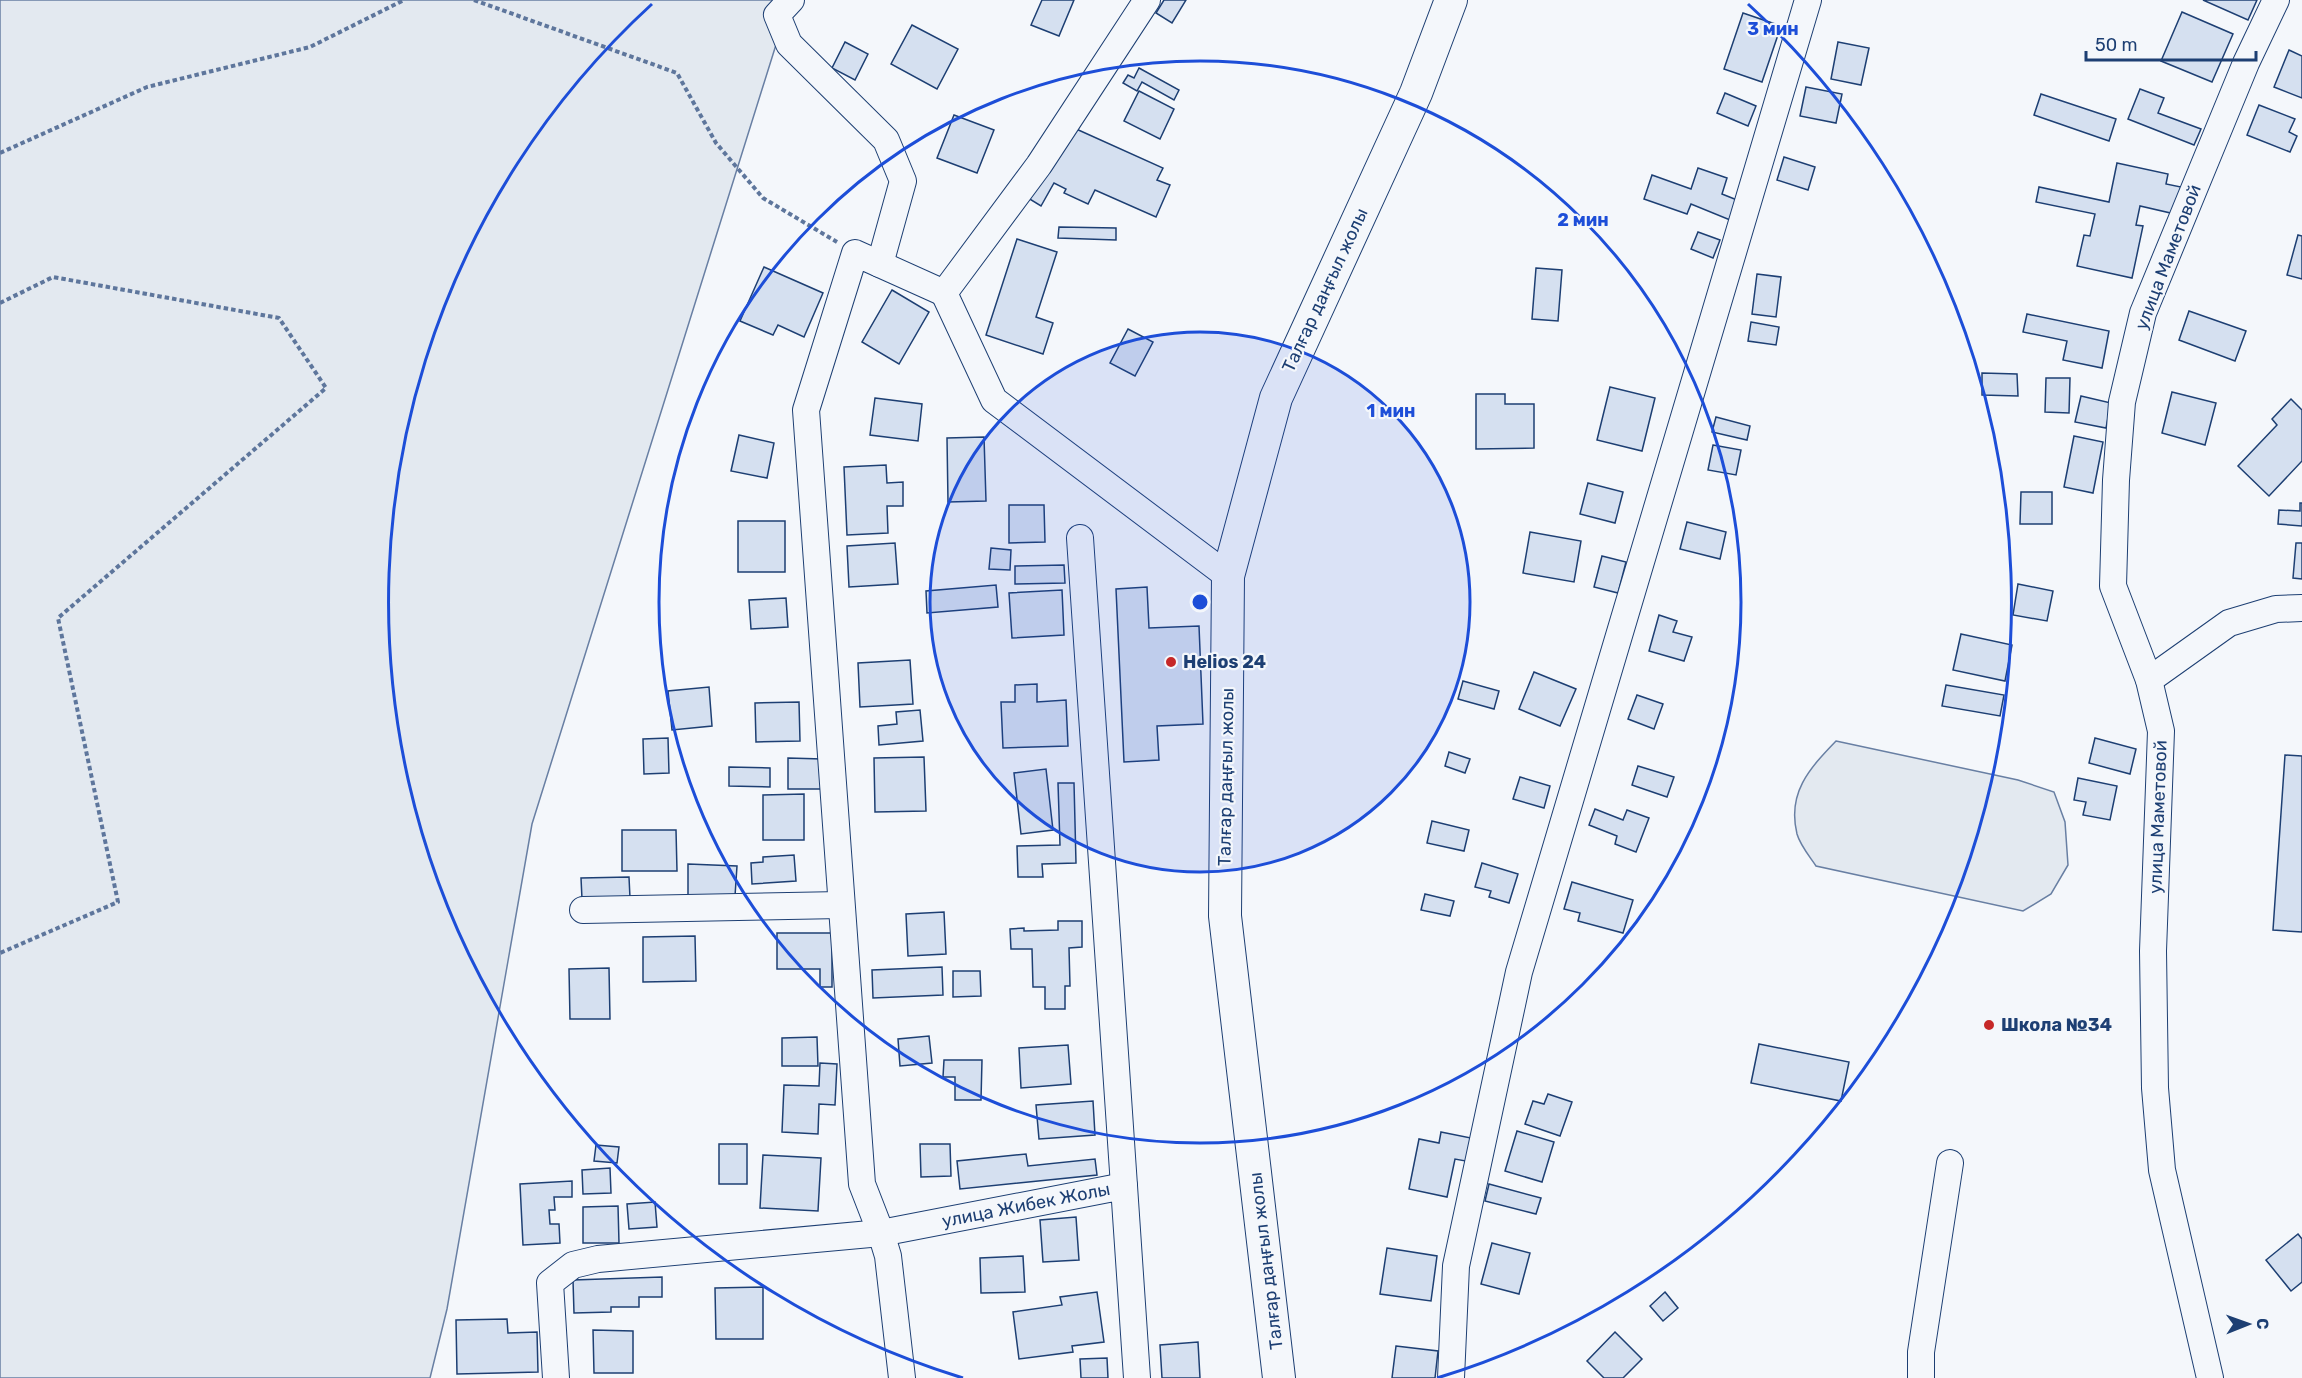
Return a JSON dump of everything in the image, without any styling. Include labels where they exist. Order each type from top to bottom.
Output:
[{"type":"main road","name":"Талғар даңғыл жолы","points":[[1279,1378],[1225,916],[1228,576],[1276,398],[1416,93],[1451,0]]},
{"type":"street","points":[[791,0],[777,15],[789,45],[886,140],[903,181],[880,264]]},
{"type":"street","points":[[944,293],[1039,165],[1146,0]]},
{"type":"street","points":[[1451,1378],[1456,1266],[1519,972],[1808,0]]},
{"type":"street","name":"улица Маметовой","points":[[2210,1378],[2162,1170],[2158,1135],[2153,951],[2161,731],[2149,680],[2113,586],[2116,480],[2122,402],[2143,313],[2246,63],[2276,0]]},
{"type":"street","points":[[902,1378],[888,1256],[861,1184],[806,410],[855,253],[944,293],[994,400],[1228,576]]},
{"type":"street","points":[[1080,538],[1124,1186]]},
{"type":"street","points":[[2149,680],[2229,623],[2276,609],[2302,608]]},
{"type":"street","points":[[583,910],[841,905]]},
{"type":"street","points":[[1921,1378],[1921,1352],[1950,1163]]},
{"type":"street","name":"улица Жибек Жолы","points":[[556,1378],[550,1283],[573,1265],[598,1259],[881,1233],[1124,1186],[1137,1378]]},
{"type":"path","points":[[0,153],[147,87],[310,47],[404,0]]},
{"type":"path","points":[[474,0],[677,73],[716,143],[763,198],[855,253]]},
{"type":"path","points":[[0,303],[53,277],[279,318],[326,388],[58,618],[118,902],[0,953]]},
{"type":"shaded area","points":[[0,0],[790,0],[532,824],[447,1309],[430,1378],[0,1378]]},
{"type":"shaded area","points":[[1836,741],[2018,780],[2054,792],[2065,822],[2068,865],[2051,894],[2023,911],[1816,866],[1798,838],[1795,806],[1809,772]]},
{"type":"building","points":[[1042,0],[1074,0],[1059,36],[1031,25]]},
{"type":"building","points":[[1164,0],[1186,0],[1172,23],[1156,13]]},
{"type":"building","points":[[2203,0],[2257,0],[2248,20]]},
{"type":"building","points":[[2182,12],[2233,34],[2212,82],[2161,61]]},
{"type":"building","points":[[1743,13],[1781,26],[1762,82],[1724,69]]},
{"type":"building","points":[[912,25],[958,49],[937,89],[891,64]]},
{"type":"building","points":[[845,42],[868,54],[855,80],[832,68]]},
{"type":"building","points":[[1838,42],[1869,48],[1861,85],[1831,79]]},
{"type":"building","points":[[2289,50],[2302,56],[2302,98],[2274,87]]},
{"type":"building","points":[[1139,68],[1179,90],[1174,100],[1142,82],[1137,91],[1123,83],[1128,75],[1134,78]]},
{"type":"building","points":[[1806,87],[1842,94],[1836,123],[1800,116]]},
{"type":"building","points":[[2140,89],[2164,98],[2158,113],[2201,129],[2194,145],[2128,119]]},
{"type":"building","points":[[1139,91],[1174,109],[1160,139],[1124,121]]},
{"type":"building","points":[[1725,93],[1756,106],[1748,126],[1717,113]]},
{"type":"building","points":[[2041,94],[2116,119],[2109,141],[2034,115]]},
{"type":"building","points":[[2259,105],[2295,119],[2289,132],[2297,136],[2290,152],[2247,135]]},
{"type":"building","points":[[954,115],[994,130],[977,173],[937,158]]},
{"type":"building","points":[[1074,128],[1163,168],[1157,180],[1170,185],[1156,217],[1095,190],[1088,204],[1064,193],[1066,189],[1054,183],[1041,206],[1028,198]]},
{"type":"building","points":[[1784,157],[1815,167],[1808,190],[1777,180]]},
{"type":"building","points":[[2117,163],[2168,174],[2166,184],[2181,187],[2175,214],[2140,206],[2136,225],[2143,226],[2132,278],[2077,266],[2084,235],[2090,236],[2095,214],[2036,202],[2039,187],[2109,202]]},
{"type":"building","points":[[1698,168],[1727,178],[1722,194],[1742,202],[1735,222],[1691,204],[1687,214],[1644,199],[1652,175],[1691,189]]},
{"type":"building","points":[[1059,227],[1116,228],[1116,240],[1058,238]]},
{"type":"building","points":[[1698,232],[1720,240],[1713,258],[1691,249]]},
{"type":"building","points":[[2298,235],[2302,236],[2302,279],[2287,275]]},
{"type":"building","points":[[1017,239],[1057,252],[1036,317],[1053,323],[1043,354],[986,335]]},
{"type":"building","points":[[764,267],[823,293],[804,337],[778,325],[773,335],[740,321]]},
{"type":"building","points":[[1536,268],[1562,270],[1558,321],[1532,319]]},
{"type":"building","points":[[1757,274],[1781,277],[1776,317],[1752,314]]},
{"type":"building","points":[[892,290],[929,312],[899,364],[862,342]]},
{"type":"building","points":[[2189,311],[2246,331],[2235,361],[2179,340]]},
{"type":"building","points":[[2027,314],[2109,331],[2102,368],[2063,360],[2067,341],[2023,332]]},
{"type":"building","points":[[1751,322],[1779,327],[1776,345],[1748,341]]},
{"type":"building","points":[[1128,329],[1153,342],[1135,376],[1110,363]]},
{"type":"building","points":[[1982,373],[2017,374],[2018,396],[1982,395]]},
{"type":"building","points":[[2046,378],[2070,378],[2069,413],[2045,412]]},
{"type":"building","points":[[1610,387],[1655,398],[1642,451],[1597,440]]},
{"type":"building","points":[[2172,392],[2216,403],[2205,445],[2162,433]]},
{"type":"building","points":[[1476,394],[1505,394],[1505,404],[1534,404],[1534,448],[1476,449]]},
{"type":"building","points":[[2081,396],[2111,403],[2106,428],[2075,422]]},
{"type":"building","points":[[875,398],[922,404],[918,441],[870,435]]},
{"type":"building","points":[[2291,399],[2302,410],[2302,461],[2269,496],[2238,466],[2277,425],[2272,419]]},
{"type":"building","points":[[1716,417],[1750,426],[1747,440],[1712,432]]},
{"type":"building","points":[[739,435],[774,443],[767,478],[731,471]]},
{"type":"building","points":[[2074,436],[2103,442],[2093,493],[2064,487]]},
{"type":"building","points":[[984,437],[986,501],[948,502],[947,438]]},
{"type":"building","points":[[1713,445],[1741,450],[1736,475],[1708,470]]},
{"type":"building","points":[[886,465],[887,483],[903,482],[903,506],[887,506],[888,533],[847,535],[844,467]]},
{"type":"building","points":[[1588,483],[1623,492],[1615,523],[1580,514]]},
{"type":"building","points":[[2021,492],[2052,492],[2052,524],[2020,524]]},
{"type":"building","points":[[2300,503],[2302,503],[2302,526],[2278,524],[2279,510],[2300,511]]},
{"type":"building","points":[[1009,505],[1044,505],[1045,542],[1009,543]]},
{"type":"building","points":[[738,521],[785,521],[785,572],[738,572]]},
{"type":"building","points":[[1687,522],[1726,532],[1720,559],[1680,549]]},
{"type":"building","points":[[1530,532],[1581,541],[1574,582],[1523,573]]},
{"type":"building","points":[[895,543],[898,584],[849,587],[847,546]]},
{"type":"building","points":[[2296,543],[2302,543],[2302,579],[2293,578]]},
{"type":"building","points":[[991,548],[1011,550],[1010,570],[989,569]]},
{"type":"building","points":[[1602,556],[1626,562],[1618,593],[1594,587]]},
{"type":"building","points":[[1064,565],[1065,583],[1015,584],[1015,566]]},
{"type":"building","points":[[2018,584],[2053,591],[2047,621],[2013,615]]},
{"type":"building","points":[[996,585],[998,607],[927,613],[926,591]]},
{"type":"building","points":[[1147,587],[1149,628],[1199,626],[1203,724],[1157,726],[1159,760],[1124,762],[1116,589]]},
{"type":"building","points":[[1062,590],[1064,635],[1012,638],[1009,593]]},
{"type":"building","points":[[786,598],[788,627],[751,629],[749,600]]},
{"type":"building","points":[[1659,615],[1677,621],[1673,632],[1692,637],[1684,661],[1649,651]]},
{"type":"building","points":[[1961,634],[2012,645],[2005,681],[1953,670]]},
{"type":"building","points":[[910,660],[913,704],[860,707],[858,663]]},
{"type":"building","points":[[1534,672],[1576,689],[1560,726],[1519,709]]},
{"type":"building","points":[[1463,681],[1499,691],[1494,709],[1458,699]]},
{"type":"building","points":[[1037,684],[1037,702],[1066,700],[1068,746],[1003,748],[1001,702],[1015,702],[1015,685]]},
{"type":"building","points":[[1946,685],[2004,695],[2000,716],[1942,706]]},
{"type":"building","points":[[709,687],[712,726],[672,730],[668,691]]},
{"type":"building","points":[[1637,695],[1663,704],[1654,729],[1628,719]]},
{"type":"building","points":[[799,702],[800,741],[756,742],[755,703]]},
{"type":"building","points":[[920,710],[923,741],[879,745],[878,726],[897,724],[896,712]]},
{"type":"building","points":[[668,738],[669,773],[644,774],[643,739]]},
{"type":"building","points":[[2095,738],[2136,749],[2130,774],[2089,763]]},
{"type":"building","points":[[1449,752],[1470,759],[1465,773],[1445,766]]},
{"type":"building","points":[[2285,755],[2302,756],[2302,932],[2273,930]]},
{"type":"building","points":[[924,757],[926,811],[875,812],[874,758]]},
{"type":"building","points":[[788,758],[822,759],[821,789],[788,789]]},
{"type":"building","points":[[1638,766],[1674,777],[1667,797],[1632,785]]},
{"type":"building","points":[[729,767],[770,768],[770,787],[729,786]]},
{"type":"building","points":[[1046,769],[1053,830],[1021,834],[1014,773]]},
{"type":"building","points":[[1520,777],[1550,786],[1544,808],[1513,799]]},
{"type":"building","points":[[2078,778],[2117,786],[2110,820],[2083,815],[2086,802],[2074,800]]},
{"type":"building","points":[[1058,783],[1074,783],[1076,863],[1042,864],[1043,877],[1018,877],[1017,846],[1060,845]]},
{"type":"building","points":[[804,794],[804,840],[763,840],[763,795]]},
{"type":"building","points":[[1595,809],[1623,820],[1627,810],[1649,818],[1636,852],[1615,844],[1617,836],[1589,825]]},
{"type":"building","points":[[1432,821],[1469,830],[1464,851],[1427,843]]},
{"type":"building","points":[[622,830],[676,830],[677,871],[622,871]]},
{"type":"building","points":[[794,855],[796,881],[752,884],[751,863],[763,862],[763,857]]},
{"type":"building","points":[[1482,863],[1518,874],[1509,903],[1489,897],[1491,891],[1475,887]]},
{"type":"building","points":[[688,864],[737,866],[735,896],[688,895]]},
{"type":"building","points":[[629,877],[630,898],[582,899],[581,878]]},
{"type":"building","points":[[1572,882],[1633,900],[1623,933],[1578,921],[1580,913],[1564,909]]},
{"type":"building","points":[[1425,894],[1454,901],[1450,916],[1421,910]]},
{"type":"building","points":[[944,912],[946,954],[908,956],[906,914]]},
{"type":"building","points":[[1058,921],[1082,921],[1082,947],[1069,948],[1070,986],[1065,986],[1065,1009],[1045,1009],[1045,987],[1033,987],[1032,949],[1011,949],[1010,929],[1058,930]]},
{"type":"building","points":[[777,933],[832,933],[832,987],[820,987],[820,969],[777,969]]},
{"type":"building","points":[[695,936],[696,981],[643,982],[643,937]]},
{"type":"building","points":[[942,967],[943,995],[873,998],[872,970]]},
{"type":"building","points":[[609,968],[610,1019],[570,1019],[569,969]]},
{"type":"building","points":[[953,971],[980,971],[981,996],[953,997]]},
{"type":"building","points":[[929,1036],[932,1063],[900,1066],[898,1039]]},
{"type":"building","points":[[817,1037],[818,1066],[782,1066],[782,1038]]},
{"type":"building","points":[[1759,1044],[1849,1062],[1841,1101],[1751,1083]]},
{"type":"building","points":[[1068,1045],[1071,1084],[1021,1088],[1019,1048]]},
{"type":"building","points":[[944,1060],[982,1060],[981,1100],[955,1100],[955,1077],[943,1077]]},
{"type":"building","points":[[820,1063],[837,1064],[835,1105],[819,1104],[818,1134],[782,1132],[784,1085],[819,1086]]},
{"type":"building","points":[[1548,1094],[1572,1102],[1560,1136],[1525,1124],[1533,1101],[1544,1104]]},
{"type":"building","points":[[1093,1101],[1095,1135],[1039,1139],[1036,1105]]},
{"type":"building","points":[[1517,1131],[1554,1142],[1542,1182],[1505,1171]]},
{"type":"building","points":[[1441,1132],[1476,1139],[1471,1162],[1455,1159],[1447,1197],[1409,1189],[1419,1139],[1439,1143]]},
{"type":"building","points":[[719,1144],[747,1144],[747,1184],[719,1184]]},
{"type":"building","points":[[920,1144],[950,1144],[951,1176],[921,1177]]},
{"type":"building","points":[[596,1145],[619,1147],[617,1163],[594,1161]]},
{"type":"building","points":[[1026,1154],[1028,1166],[1095,1159],[1097,1175],[960,1189],[957,1161]]},
{"type":"building","points":[[763,1155],[821,1158],[818,1211],[760,1208]]},
{"type":"building","points":[[610,1168],[611,1193],[583,1194],[582,1170]]},
{"type":"building","points":[[572,1181],[572,1197],[554,1197],[555,1210],[549,1210],[550,1224],[559,1224],[560,1243],[523,1245],[520,1184]]},
{"type":"building","points":[[1489,1184],[1541,1198],[1536,1214],[1485,1201]]},
{"type":"building","points":[[655,1202],[657,1227],[629,1229],[627,1204]]},
{"type":"building","points":[[618,1206],[619,1243],[583,1243],[583,1207]]},
{"type":"building","points":[[1076,1217],[1079,1260],[1043,1262],[1040,1220]]},
{"type":"building","points":[[2298,1234],[2302,1239],[2302,1282],[2291,1291],[2266,1260]]},
{"type":"building","points":[[1492,1243],[1530,1253],[1519,1294],[1481,1284]]},
{"type":"building","points":[[1387,1248],[1437,1256],[1431,1301],[1380,1294]]},
{"type":"building","points":[[1023,1256],[1025,1292],[981,1293],[980,1258]]},
{"type":"building","points":[[662,1277],[662,1297],[639,1297],[639,1307],[611,1307],[611,1312],[574,1313],[573,1280]]},
{"type":"building","points":[[763,1287],[763,1339],[716,1339],[715,1288]]},
{"type":"building","points":[[1097,1292],[1104,1342],[1072,1346],[1073,1352],[1019,1359],[1013,1312],[1062,1305],[1060,1297]]},
{"type":"building","points":[[1665,1292],[1678,1308],[1663,1321],[1650,1306]]},
{"type":"building","points":[[507,1319],[508,1333],[537,1332],[538,1372],[457,1374],[456,1320]]},
{"type":"building","points":[[593,1330],[633,1331],[633,1373],[594,1373]]},
{"type":"building","points":[[1615,1332],[1642,1359],[1623,1378],[1604,1378],[1587,1361]]},
{"type":"building","points":[[1198,1342],[1200,1378],[1162,1378],[1160,1345]]},
{"type":"building","points":[[1396,1346],[1438,1351],[1435,1378],[1392,1378]]},
{"type":"building","points":[[1107,1358],[1108,1378],[1081,1378],[1080,1359]]},
{"type":"place","name":"Helios 24","points":[[1171,662]]},
{"type":"place","name":"Школа №34","points":[[1989,1025]]}]
